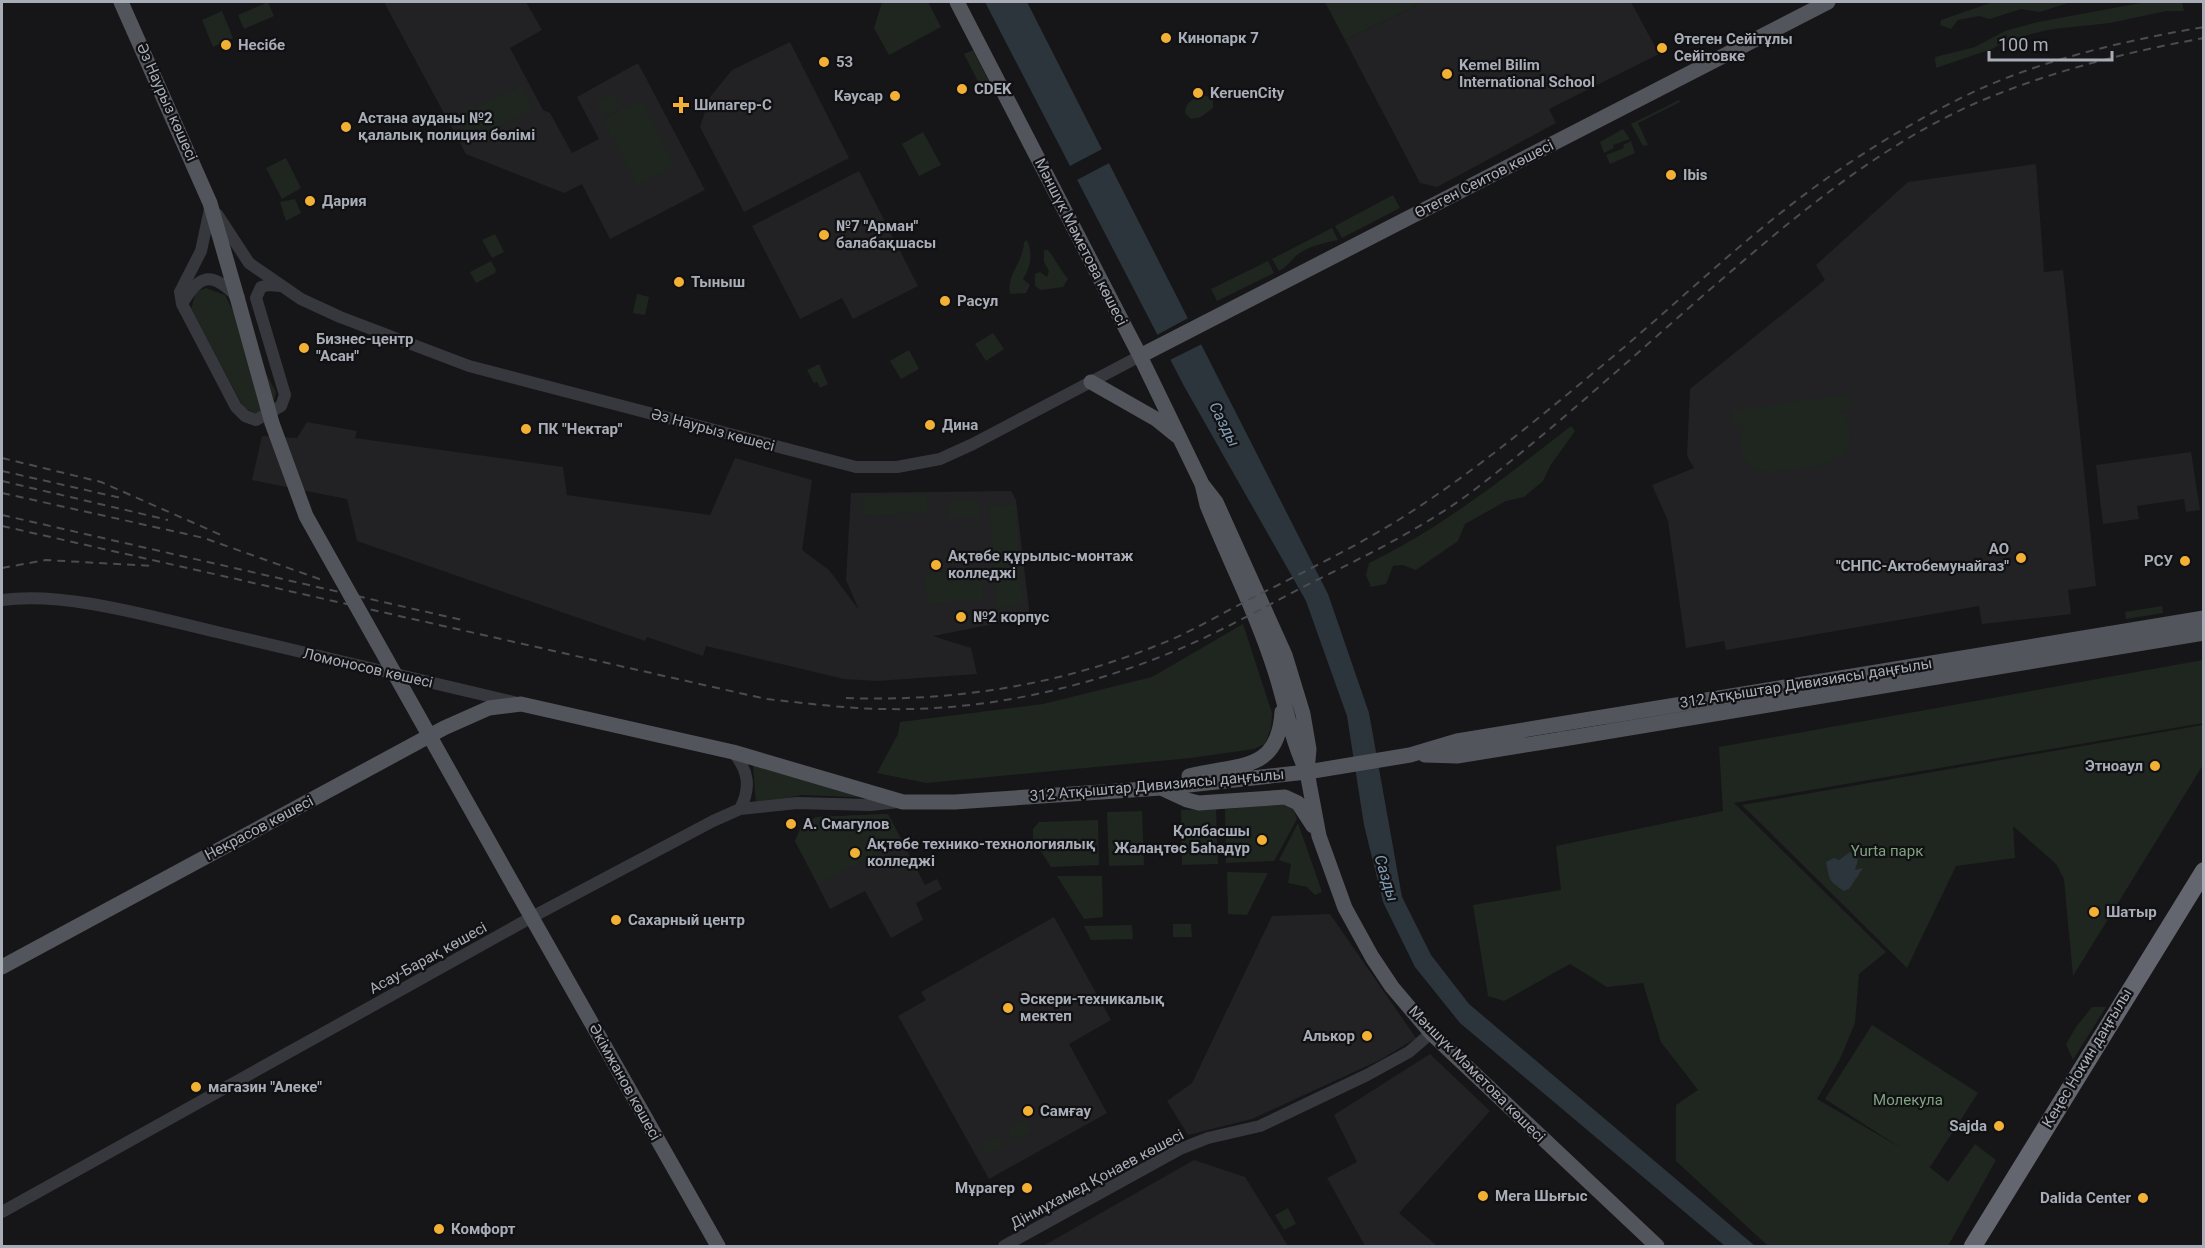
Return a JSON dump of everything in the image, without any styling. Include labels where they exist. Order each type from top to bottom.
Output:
[{"type":"highway","name":"Кеңес Нокин даңғылы","points":[[1973,1246],[2204,871]]},
{"type":"main road","name":"Әз Наурыз көшесі","points":[[122,2],[178,124],[210,203],[237,297]]},
{"type":"main road","name":"Мәншүк Мәметова көшесі","points":[[957,2],[1140,356],[1202,484],[1211,515],[1262,635],[1297,751],[1307,772],[1318,837],[1345,908],[1372,957],[1392,987],[1431,1033],[1657,1246]]},
{"type":"main road","name":"Өтеген Сеитов көшесі","points":[[1140,356],[1828,2]]},
{"type":"main road","name":"Әкімжанов көшесі","points":[[237,297],[272,423],[306,516],[718,1246]]},
{"type":"main road","points":[[1091,382],[1156,419],[1181,439]]},
{"type":"main road","name":"Мәншүк Мәметова көшесі","points":[[1202,484],[1216,502],[1279,637],[1303,714],[1310,749],[1307,772]]},
{"type":"main road","name":"312 Атқыштар Дивизиясы даңғылы","points":[[733,752],[897,802],[955,801],[1161,788],[1307,772],[1410,755],[1457,756],[1633,720],[2022,647],[2204,618]]},
{"type":"main road","points":[[2120,631],[2122,647]]},
{"type":"main road","name":"312 Атқыштар Дивизиясы даңғылы","points":[[1633,720],[2024,663],[2204,633]]},
{"type":"main road","points":[[2022,647],[2024,663]]},
{"type":"main road","points":[[1161,788],[1192,775],[1254,762],[1268,754],[1278,742],[1283,700]]},
{"type":"main road","name":"Ломоносов көшесі","points":[[521,704],[733,752]]},
{"type":"main road","name":"Некрасов көшесі","points":[[2,967],[468,715],[489,708],[521,704]]},
{"type":"main road","points":[[1161,788],[1187,800],[1199,802],[1285,797],[1293,799],[1304,809],[1318,837]]},
{"type":"street","name":"Әз Наурыз көшесі","points":[[210,203],[242,255],[280,286],[340,317],[469,366],[856,467],[897,467],[940,459],[1140,356]]},
{"type":"street","points":[[210,203],[204,240],[180,292],[182,304],[236,407],[245,416],[256,420],[281,406],[285,395],[256,298],[261,287],[280,286]]},
{"type":"street","points":[[182,304],[194,284],[208,279],[228,288],[237,297]]},
{"type":"street","name":"Ломоносов көшесі","points":[[2,600],[26,597],[69,601],[190,626],[521,704]]},
{"type":"street","points":[[733,752],[743,766],[748,785],[748,795],[740,809]]},
{"type":"street","name":"Асау-Барақ көшесі","points":[[2,1212],[532,917],[713,821],[740,809],[797,803],[870,805],[897,802]]},
{"type":"street","name":"Дінмұхамед Қонаев көшесі","points":[[1005,1246],[1180,1149],[1208,1138],[1260,1126],[1367,1075],[1409,1052],[1431,1033]]},
{"type":"shaded area","points":[[384,2],[526,2],[542,30],[510,48],[543,110],[550,113],[572,153],[599,139],[577,97],[638,63],[705,190],[610,239],[582,184],[564,193],[466,154]]},
{"type":"shaded area","name":"Kemel Bilim International School","points":[[1423,2],[1631,2],[1659,54],[1549,109],[1556,123],[1437,187],[1420,183],[1345,40]]},
{"type":"shaded area","points":[[790,42],[849,158],[744,212],[700,127],[710,97],[732,70]]},
{"type":"shaded area","points":[[2036,164],[2044,272],[2063,270],[2096,586],[2068,590],[2071,614],[1982,624],[1979,606],[1726,650],[1724,641],[1686,648],[1668,521],[1652,485],[1694,468],[1687,456],[1690,389],[1825,280],[1816,265],[1908,182]]},
{"type":"shaded area","name":"№7 \"Арман\" балабақшасы","points":[[859,171],[918,286],[853,319],[842,298],[800,319],[752,226]]},
{"type":"shaded area","points":[[307,422],[357,431],[355,438],[563,467],[567,495],[710,515],[735,458],[812,480],[802,550],[829,570],[859,610],[846,580],[851,493],[1011,491],[1016,500],[1030,617],[933,636],[971,648],[977,674],[877,681],[844,679],[706,646],[703,656],[647,637],[645,641],[357,541],[347,499],[252,480],[262,436],[297,438]]},
{"type":"shaded area","points":[[2191,452],[2200,510],[2186,512],[2184,499],[2137,506],[2139,519],[2103,524],[2096,465]]},
{"type":"shaded area","name":"Ақтөбе технико-технологиялық колледжі","points":[[888,814],[925,885],[937,879],[942,889],[916,903],[923,920],[891,938],[865,891],[830,909],[795,841],[801,827],[816,817]]},
{"type":"shaded area","points":[[1330,914],[1416,1038],[1380,1060],[1252,1119],[1188,1135],[1167,1101],[1192,1083],[1272,916]]},
{"type":"shaded area","name":"Әскери-техникалық мектеп","points":[[1054,917],[1111,1020],[1069,1044],[1107,1113],[989,1179],[898,1016],[926,1000],[921,992]]},
{"type":"shaded area","points":[[1430,1054],[1490,1111],[1399,1213],[1437,1246],[1365,1246],[1327,1178],[1357,1162],[1334,1115]]},
{"type":"shaded area","points":[[1194,1160],[1245,1177],[1288,1246],[1043,1246]]},
{"type":"green space","points":[[268,2],[274,16],[244,29],[238,15]]},
{"type":"green space","points":[[882,2],[928,2],[941,27],[889,55],[874,28]]},
{"type":"green space","points":[[1325,2],[1423,2],[1345,40]]},
{"type":"green space","points":[[1993,2],[2071,2],[2040,12],[2021,9],[1990,19],[1979,16],[1958,20],[1951,29],[1940,25],[1941,20]]},
{"type":"green space","points":[[2146,2],[2182,2],[2184,11],[2166,11],[2110,23],[2053,29],[2031,34],[2006,41],[1992,49],[1936,68],[1935,57],[1975,47],[2005,31],[2038,22]]},
{"type":"green space","points":[[222,11],[233,38],[213,47],[202,20]]},
{"type":"green space","points":[[973,50],[995,93],[986,97],[964,54]]},
{"type":"green space","points":[[521,86],[533,110],[490,131],[478,107]]},
{"type":"green space","points":[[614,94],[621,108],[604,116],[597,102]]},
{"type":"green space","points":[[1203,95],[1213,98],[1213,108],[1201,117],[1191,119],[1185,113],[1188,103]]},
{"type":"green space","points":[[642,100],[675,166],[637,186],[603,120]]},
{"type":"green space","points":[[1679,100],[1680,102],[1638,123],[1648,145],[1643,146],[1631,124]]},
{"type":"green space","points":[[469,105],[475,107],[487,131],[485,136],[476,141],[470,138],[458,116],[460,109]]},
{"type":"green space","points":[[1623,129],[1630,139],[1613,145],[1614,148],[1604,153],[1600,142]]},
{"type":"green space","points":[[923,132],[941,165],[919,176],[902,144]]},
{"type":"green space","points":[[1631,141],[1635,153],[1610,164],[1606,155],[1624,148],[1623,145]]},
{"type":"green space","points":[[286,158],[301,188],[282,199],[266,168]]},
{"type":"green space","points":[[1393,195],[1400,208],[1342,238],[1335,226]]},
{"type":"green space","points":[[295,199],[301,213],[286,221],[280,202]]},
{"type":"green space","points":[[1332,228],[1338,240],[1306,249],[1279,271],[1272,259]]},
{"type":"green space","points":[[495,234],[504,252],[492,258],[482,240]]},
{"type":"green space","points":[[1027,240],[1030,260],[1023,279],[1030,285],[1026,293],[1010,294],[1010,281],[1024,242]]},
{"type":"green space","points":[[1044,250],[1048,250],[1068,279],[1063,287],[1041,290],[1035,286],[1035,274],[1040,272],[1047,277],[1049,271],[1044,262]]},
{"type":"green space","points":[[491,261],[496,270],[495,273],[476,283],[470,272]]},
{"type":"green space","points":[[1268,261],[1274,273],[1217,301],[1211,289]]},
{"type":"green space","points":[[206,288],[225,295],[276,392],[273,405],[257,414],[244,408],[191,309],[196,292]]},
{"type":"green space","points":[[637,294],[649,297],[645,315],[633,313]]},
{"type":"green space","points":[[993,333],[1004,349],[986,361],[975,344]]},
{"type":"green space","points":[[909,350],[919,369],[901,379],[890,361]]},
{"type":"green space","points":[[819,364],[828,384],[820,388],[817,382],[814,383],[807,370]]},
{"type":"green space","points":[[1850,394],[1852,409],[1840,411],[1847,419],[1850,429],[1847,448],[1830,462],[1818,466],[1768,472],[1753,466],[1743,455],[1740,441],[1745,425],[1733,426],[1731,411]]},
{"type":"green space","points":[[1571,426],[1575,431],[1550,466],[1543,481],[1524,497],[1506,501],[1465,524],[1458,541],[1416,570],[1402,565],[1393,566],[1386,584],[1371,587],[1366,575],[1369,563],[1449,517]]},
{"type":"green space","points":[[927,494],[928,513],[863,515],[862,496]]},
{"type":"green space","points":[[949,501],[979,501],[979,517],[949,517]]},
{"type":"green space","points":[[1015,504],[1023,605],[997,608],[989,506]]},
{"type":"green space","points":[[981,569],[983,599],[927,604],[925,574]]},
{"type":"green space","points":[[2162,606],[2163,613],[2126,619],[2125,612]]},
{"type":"green space","points":[[1243,624],[1272,713],[1271,728],[1265,744],[1254,749],[1191,758],[926,783],[877,773],[898,734],[900,722],[1043,704],[1152,677]]},
{"type":"green space","name":"Молекула","points":[[2203,660],[2203,723],[1734,803],[1886,952],[1859,974],[1855,1023],[1840,1059],[1817,1099],[1901,1148],[1825,1099],[1872,1025],[1978,1093],[1930,1167],[1927,1165],[1948,1182],[1975,1144],[1996,1160],[1948,1246],[1768,1246],[1676,1161],[1676,1105],[1698,1090],[1661,1042],[1643,983],[1607,987],[1570,964],[1504,1001],[1488,996],[1473,905],[1561,890],[1556,846],[1723,811],[1719,747]]},
{"type":"green space","name":"Yurta парк","points":[[2203,725],[2203,765],[2073,976],[2064,879],[2056,864],[2013,826],[2015,858],[1956,866],[1907,968],[1742,805]]},
{"type":"green space","points":[[753,765],[879,798],[802,795],[756,804]]},
{"type":"green space","points":[[1283,804],[1292,806],[1297,819],[1274,861],[1226,863],[1225,809]]},
{"type":"green space","points":[[1216,809],[1218,864],[1182,865],[1181,810]]},
{"type":"green space","points":[[1142,811],[1144,865],[1109,866],[1107,812]]},
{"type":"green space","name":"Ақтөбе технико-технологиялық колледжі","points":[[888,814],[902,841],[818,884],[795,841],[801,827],[816,817]]},
{"type":"green space","points":[[1098,820],[1099,865],[1051,867],[1033,839],[1033,829],[1039,822]]},
{"type":"green space","points":[[1298,823],[1322,892],[1315,895],[1307,887],[1288,883],[1291,864],[1279,860]]},
{"type":"green space","points":[[1227,872],[1268,873],[1247,915],[1228,914]]},
{"type":"green space","points":[[1057,876],[1102,876],[1103,917],[1084,919]]},
{"type":"green space","points":[[1173,924],[1191,924],[1192,937],[1173,937]]},
{"type":"green space","points":[[1132,925],[1133,939],[1091,940],[1084,926]]},
{"type":"green space","points":[[2092,1007],[2106,1007],[2073,1060],[2066,1044]]},
{"type":"green space","points":[[1025,1119],[1031,1131],[1014,1141],[1008,1129]]},
{"type":"green space","points":[[998,1135],[1004,1146],[987,1156],[981,1145]]},
{"type":"green space","points":[[1288,1208],[1296,1224],[1284,1230],[1275,1215]]},
{"type":"water","name":"Сазды","points":[[985,2],[1027,2],[1328,594],[1369,713],[1402,897],[1431,955],[1469,1004],[1755,1246],[1725,1246],[1460,1023],[1415,967],[1383,902],[1364,825],[1347,716],[1306,601],[1184,386]]},
{"type":"water","points":[[1850,852],[1858,860],[1855,870],[1863,868],[1849,889],[1844,891],[1830,880],[1826,862],[1834,858],[1839,860]]},
{"type":"pier","points":[[1104,148],[1111,162],[1075,181],[1068,167]]},
{"type":"pier","points":[[1190,317],[1204,343],[1168,361],[1155,336]]},
{"type":"railway","points":[[846,698],[926,697],[1005,688],[1083,671],[1121,659],[1183,634],[1364,540],[1400,519],[1451,484],[1574,389],[1784,210],[1849,163],[1887,139],[1965,96],[2022,72],[2112,45],[2204,27]]},
{"type":"railway","points":[[2,526],[766,699],[857,708],[922,709],[1027,696],[1128,669],[1198,641],[1373,552],[1438,515],[1478,487],[1540,437],[1780,230],[1842,182],[1907,139],[1976,103],[2031,82],[2117,57],[2204,38]]},
{"type":"railway","points":[[2,458],[101,482],[221,535]]},
{"type":"railway","points":[[2,471],[121,498]]},
{"type":"railway","points":[[2,481],[168,520]]},
{"type":"railway","points":[[2,493],[204,538],[325,581]]},
{"type":"railway","points":[[2,515],[462,620]]},
{"type":"railway","points":[[2,568],[46,560],[153,566]]},
{"type":"place","name":"Кинопарк 7","points":[[1166,38]]},
{"type":"place","name":"Несібе","points":[[226,45]]},
{"type":"place","name":"Өтеген Сейітұлы Сейітовке","points":[[1662,48]]},
{"type":"place","name":"53","points":[[824,62]]},
{"type":"place","name":"Kemel Bilim International School","points":[[1447,74]]},
{"type":"place","name":"CDEK","points":[[962,89]]},
{"type":"place","name":"KeruenCity","points":[[1198,93]]},
{"type":"place","name":"Кәусар","points":[[895,96]]},
{"type":"place","name":"Шипагер-С","points":[[681,105]]},
{"type":"place","name":"Астана ауданы №2 қалалық полиция бөлімі","points":[[346,127]]},
{"type":"place","name":"Ibis","points":[[1671,175]]},
{"type":"place","name":"Дария","points":[[310,201]]},
{"type":"place","name":"№7 \"Арман\" балабақшасы","points":[[824,235]]},
{"type":"place","name":"Тыныш","points":[[679,282]]},
{"type":"place","name":"Расул","points":[[945,301]]},
{"type":"place","name":"Бизнес-центр \"Асан\"","points":[[304,348]]},
{"type":"place","name":"Дина","points":[[930,425]]},
{"type":"place","name":"ПК \"Нектар\"","points":[[526,429]]},
{"type":"place","name":"АО \"СНПС-Актобемунайгаз\"","points":[[2021,558]]},
{"type":"place","name":"РСУ","points":[[2185,561]]},
{"type":"place","name":"Ақтөбе құрылыс-монтаж колледжі","points":[[936,565]]},
{"type":"place","name":"№2 корпус","points":[[961,617]]},
{"type":"place","name":"Этноаул","points":[[2155,766]]},
{"type":"place","name":"А. Смагулов","points":[[791,824]]},
{"type":"place","name":"Қолбасшы Жалаңтөс Баһадүр","points":[[1262,840]]},
{"type":"place","name":"Ақтөбе технико-технологиялық колледжі","points":[[855,853]]},
{"type":"place","name":"Шатыр","points":[[2094,912]]},
{"type":"place","name":"Сахарный центр","points":[[616,920]]},
{"type":"place","name":"Әскери-техникалық мектеп","points":[[1008,1008]]},
{"type":"place","name":"Алькор","points":[[1367,1036]]},
{"type":"place","name":"магазин \"Алеке\"","points":[[196,1087]]},
{"type":"place","name":"Самғау","points":[[1028,1111]]},
{"type":"place","name":"Sajda","points":[[1999,1126]]},
{"type":"place","name":"Мұрагер","points":[[1027,1188]]},
{"type":"place","name":"Мега Шығыс","points":[[1483,1196]]},
{"type":"place","name":"Dalida Center","points":[[2143,1198]]},
{"type":"place","name":"Комфорт","points":[[439,1229]]}]
